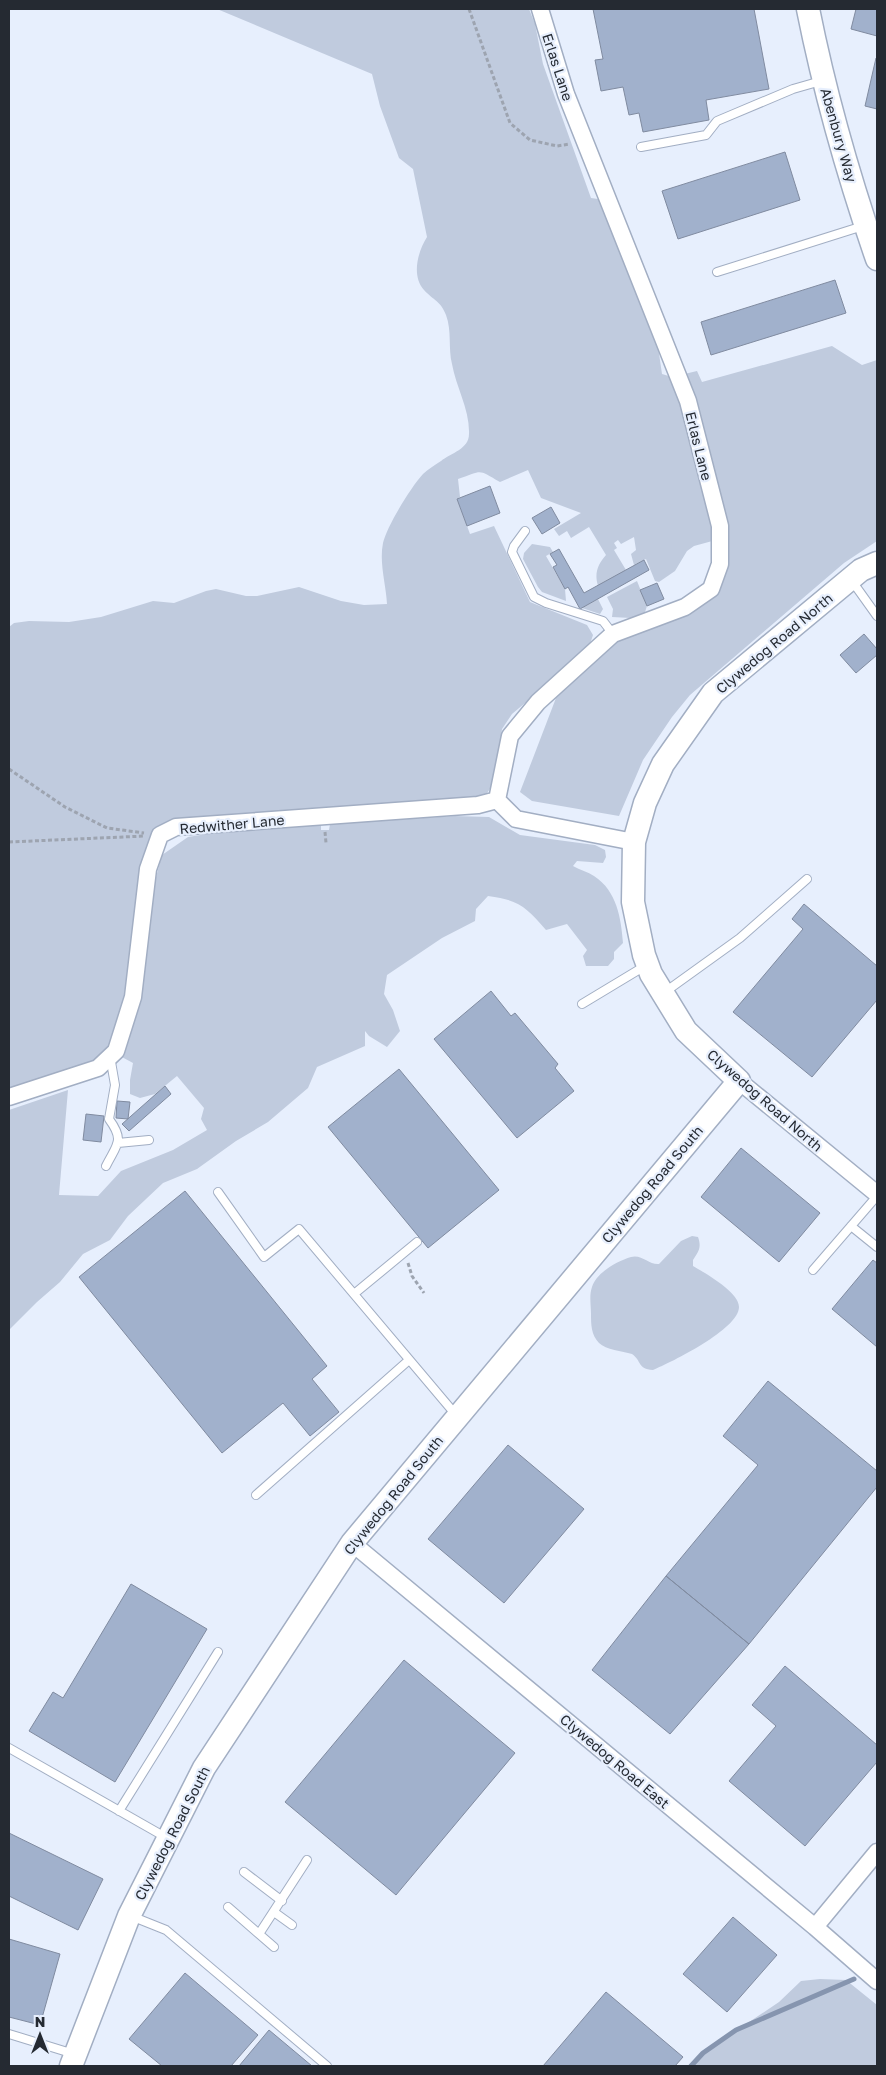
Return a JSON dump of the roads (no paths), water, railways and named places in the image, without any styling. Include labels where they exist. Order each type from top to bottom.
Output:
[{"type":"street","name":"Erlas Lane","points":[[498,800],[510,736],[538,702],[613,634],[685,607],[711,588],[720,564],[720,526],[688,401],[566,94],[540,9]]},
{"type":"street","name":"Abenbury Way","points":[[808,9],[823,80],[865,225],[877,259]]},
{"type":"street","name":"Clywedog Road North","points":[[877,563],[861,570],[713,693],[663,764],[645,803],[634,842],[633,902],[647,964],[662,994],[686,1031],[739,1082],[877,1195]]},
{"type":"street","points":[[498,800],[516,819],[634,842]]},
{"type":"street","name":"Redwither Lane","points":[[9,1097],[98,1068],[116,1051],[133,997],[148,869],[160,835],[176,827],[478,805],[498,800]]},
{"type":"street","name":"Clywedog Road South","points":[[73,2061],[130,1916],[204,1768],[352,1542],[739,1082]]},
{"type":"street","name":"Clywedog Road East","points":[[352,1542],[815,1927],[877,1981]]},
{"type":"street","points":[[815,1927],[877,1852]]},
{"type":"lane","points":[[641,147],[706,135],[717,121],[793,89],[823,80]]},
{"type":"lane","points":[[717,272],[865,225]]},
{"type":"lane","points":[[525,531],[512,552],[534,597],[546,603],[602,621],[613,634]]},
{"type":"lane","points":[[850,579],[877,616]]},
{"type":"lane","points":[[662,994],[740,938],[807,879]]},
{"type":"lane","points":[[582,1004],[647,964]]},
{"type":"lane","points":[[106,1166],[118,1143],[117,1130],[109,1119],[115,1085],[110,1056]]},
{"type":"lane","points":[[118,1143],[149,1140]]},
{"type":"lane","points":[[218,1192],[264,1257],[299,1229],[457,1417]]},
{"type":"lane","points":[[813,1270],[877,1195]]},
{"type":"lane","points":[[851,1226],[877,1247]]},
{"type":"lane","points":[[354,1294],[417,1242]]},
{"type":"lane","points":[[256,1494],[409,1360]]},
{"type":"lane","points":[[119,1811],[218,1652]]},
{"type":"lane","points":[[9,1748],[168,1839]]},
{"type":"lane","points":[[259,1934],[282,1901],[306,1860]]},
{"type":"lane","points":[[244,1872],[282,1901]]},
{"type":"lane","points":[[228,1906],[274,1947]]},
{"type":"lane","points":[[274,1912],[292,1925]]},
{"type":"lane","points":[[130,1916],[166,1930],[327,2066]]},
{"type":"lane","points":[[9,2034],[73,2061]]},
{"type":"waterway","points":[[691,2066],[703,2053],[736,2030],[854,1979]]}]
